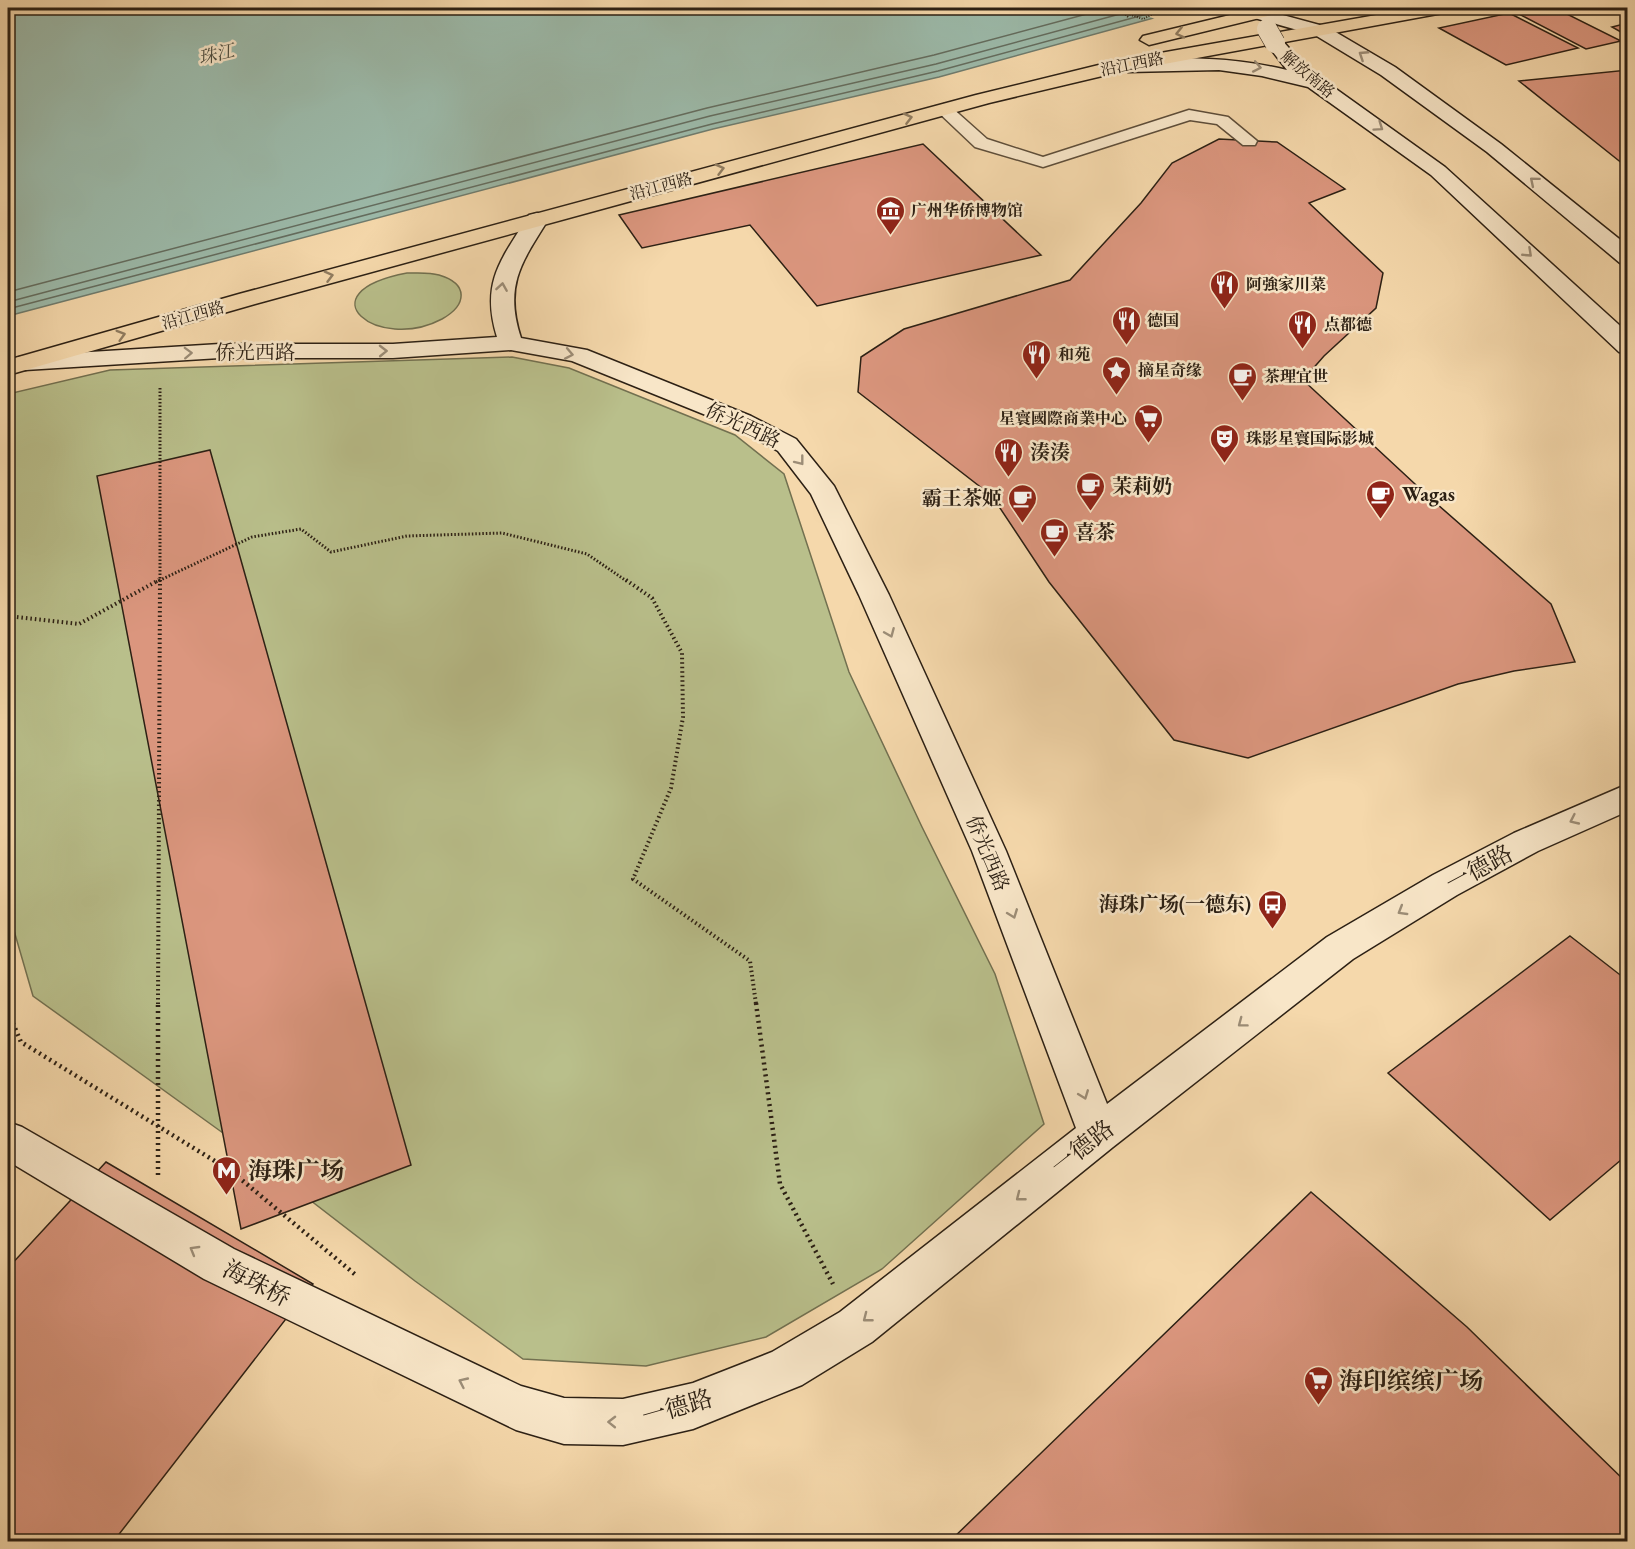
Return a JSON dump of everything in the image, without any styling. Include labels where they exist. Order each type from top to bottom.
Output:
[{"type":"main road","name":"沿江西路","points":[[13,361],[883,107],[1266,28],[1278,8]]},
{"type":"main road","name":"沿江西路","points":[[13,361],[944,109],[1115,67],[1443,8]]},
{"type":"main road","name":"解放南路","points":[[1266,28],[1321,31],[1404,82],[1494,148],[1628,258]]},
{"type":"main road","name":"解放南路","points":[[1266,28],[1296,68],[1330,86],[1438,171],[1628,346]]},
{"type":"main road","points":[[1115,67],[1199,61],[1225,63],[1283,73],[1330,86]]},
{"type":"main road","points":[[1366,78],[1404,82]]},
{"type":"main road","points":[[511,343],[500,304],[501,287],[504,274],[537,220]]},
{"type":"main road","name":"侨光西路","points":[[13,361],[160,354],[393,351],[511,343],[578,356],[742,421],[788,445],[824,492],[851,544],[989,851],[1099,1134]]},
{"type":"main road","name":"一德路","points":[[516,1407],[564,1421],[623,1422],[693,1406],[786,1369],[856,1327],[1099,1134],[1340,948],[1445,885],[1526,842],[1628,796]]},
{"type":"main road","name":"海珠桥","points":[[8,1140],[158,1228],[288,1299],[516,1407]]},
{"type":"lane","points":[[944,109],[981,143],[1043,162],[1189,115],[1222,120],[1249,141]]},
{"type":"path","points":[[1125,13],[1143,19],[1153,14]]},
{"type":"path","points":[[158,1228],[160,354]]},
{"type":"path","points":[[8,616],[78,624],[161,579],[252,537],[302,529],[331,552],[407,536],[502,533],[587,554],[652,598],[682,652],[683,717],[672,788],[633,879],[750,961],[780,1184],[856,1327]]},
{"type":"path","points":[[8,1012],[21,1042],[231,1171],[360,1278]]},
{"type":"green space","points":[[407,273],[435,274],[449,279],[460,289],[460,301],[442,319],[418,328],[395,329],[375,325],[361,316],[355,305],[359,293],[376,282]]},
{"type":"green space","name":"海珠广场","points":[[512,357],[569,368],[735,435],[784,474],[849,672],[995,974],[1044,1124],[882,1269],[766,1337],[646,1366],[523,1359],[415,1281],[223,1133],[33,996],[8,910],[8,394],[110,370]]},
{"type":"water","name":"珠江","points":[[8,8],[1190,8],[939,77],[713,129],[8,316]]},
{"type":"pier","points":[[1130,8],[1193,8],[1157,20]]},
{"type":"building","points":[[1535,8],[1555,8],[1621,41],[1586,49],[1515,12]]},
{"type":"building","points":[[1509,13],[1578,48],[1506,65],[1439,28]]},
{"type":"building","points":[[1628,23],[1628,36],[1612,27]]},
{"type":"building","points":[[1628,70],[1628,168],[1519,81]]},
{"type":"building","name":"星寰國際商業中心","points":[[1219,139],[1277,142],[1345,189],[1309,203],[1383,273],[1376,308],[1324,356],[1303,380],[1429,497],[1551,604],[1575,662],[1514,671],[1458,684],[1248,758],[1174,740],[1049,582],[992,496],[858,392],[861,357],[904,329],[1070,280],[1141,203],[1172,163]]},
{"type":"building","name":"广州华侨博物馆","points":[[923,144],[1041,255],[817,306],[750,225],[642,248],[619,215]]},
{"type":"building","name":"海珠广场","points":[[210,450],[411,1165],[241,1229],[97,476]]},
{"type":"building","points":[[1570,936],[1628,981],[1628,1154],[1550,1220],[1388,1073]]},
{"type":"building","name":"海珠广场","points":[[106,1162],[313,1284],[113,1542],[8,1542],[8,1268]]},
{"type":"building","name":"海印缤缤广场","points":[[1311,1192],[1467,1327],[1628,1484],[1628,1542],[949,1542]]},
{"type":"place","name":"广州华侨博物馆","points":[[890,236]]},
{"type":"place","name":"阿強家川菜","points":[[1225,310]]},
{"type":"place","name":"德国","points":[[1126,346]]},
{"type":"place","name":"点都德","points":[[1303,350]]},
{"type":"place","name":"和苑","points":[[1037,380]]},
{"type":"place","name":"摘星奇缘","points":[[1117,396]]},
{"type":"place","name":"茶理宜世","points":[[1243,402]]},
{"type":"place","name":"星寰國際商業中心","points":[[1148,444]]},
{"type":"place","name":"珠影星寰国际影城","points":[[1225,464]]},
{"type":"place","name":"湊湊","points":[[1009,478]]},
{"type":"place","name":"茉莉奶","points":[[1091,512]]},
{"type":"place","name":"Wagas","points":[[1381,520]]},
{"type":"place","name":"霸王茶姬","points":[[1023,524]]},
{"type":"place","name":"喜茶","points":[[1054,558]]},
{"type":"place","name":"海珠广场(一德东)","points":[[1272,930]]},
{"type":"place","name":"海珠广场","points":[[227,1196]]},
{"type":"place","name":"海印缤缤广场","points":[[1318,1406]]}]
